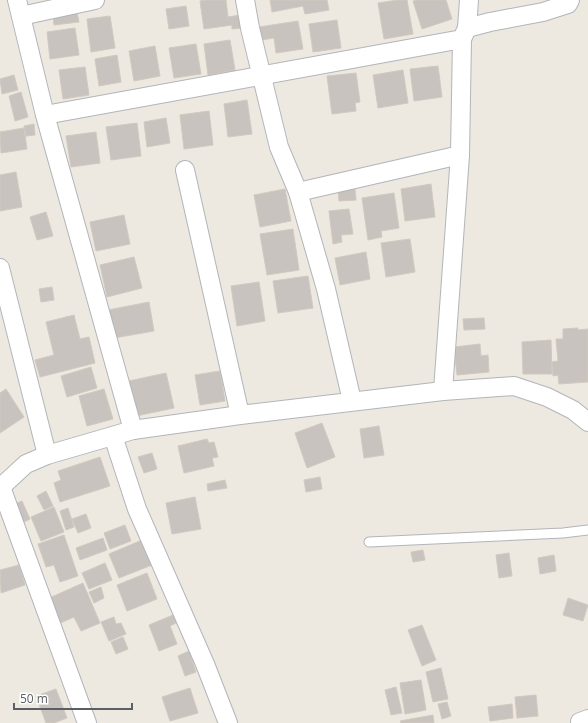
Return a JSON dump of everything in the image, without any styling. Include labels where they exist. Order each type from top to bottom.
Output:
[{"type":"street","points":[[95,0],[19,8],[45,115],[133,430]]},
{"type":"street","points":[[245,0],[250,28],[279,147],[298,192],[326,289],[352,401]]},
{"type":"street","points":[[443,391],[460,155],[465,34],[469,0]]},
{"type":"street","points":[[45,115],[262,76],[465,34],[490,22],[543,12],[568,4],[570,0]]},
{"type":"street","points":[[298,192],[460,155]]},
{"type":"street","points":[[185,170],[240,415]]},
{"type":"street","points":[[0,268],[48,455]]},
{"type":"street","points":[[87,723],[0,487],[26,464],[48,455],[133,430],[240,415],[443,391],[514,386],[547,397],[573,410],[588,422]]},
{"type":"street","points":[[113,436],[138,510],[205,664],[228,723]]},
{"type":"lane","points":[[369,542],[563,533],[588,530]]},
{"type":"building","points":[[226,0],[228,17],[240,15],[242,28],[232,29],[232,25],[204,29],[200,1]]},
{"type":"building","points":[[270,0],[327,0],[329,10],[305,14],[303,6],[272,12]]},
{"type":"building","points":[[407,0],[413,34],[384,39],[378,3]]},
{"type":"building","points":[[446,0],[452,19],[422,29],[413,1]]},
{"type":"building","points":[[186,6],[189,26],[169,29],[166,9]]},
{"type":"building","points":[[77,12],[79,22],[54,25],[53,16]]},
{"type":"building","points":[[110,16],[115,48],[91,52],[87,19]]},
{"type":"building","points":[[337,20],[341,48],[313,52],[309,24]]},
{"type":"building","points":[[298,21],[303,49],[276,53],[274,38],[261,40],[259,27]]},
{"type":"building","points":[[75,28],[79,55],[50,59],[47,32]]},
{"type":"building","points":[[230,40],[235,70],[208,75],[204,44]]},
{"type":"building","points":[[196,44],[201,74],[174,78],[169,48]]},
{"type":"building","points":[[155,46],[160,76],[134,81],[129,51]]},
{"type":"building","points":[[117,55],[121,82],[99,86],[95,59]]},
{"type":"building","points":[[438,66],[442,97],[414,101],[410,69]]},
{"type":"building","points":[[85,67],[89,95],[63,99],[59,70]]},
{"type":"building","points":[[403,70],[408,103],[378,108],[373,75]]},
{"type":"building","points":[[356,73],[360,102],[355,103],[356,111],[332,114],[327,76]]},
{"type":"building","points":[[14,75],[18,90],[2,94],[0,79]]},
{"type":"building","points":[[21,92],[28,117],[15,121],[9,96]]},
{"type":"building","points":[[247,100],[252,134],[228,137],[224,104]]},
{"type":"building","points":[[209,111],[213,145],[184,149],[180,115]]},
{"type":"building","points":[[166,118],[170,143],[147,147],[144,122]]},
{"type":"building","points":[[137,123],[141,156],[111,160],[106,127]]},
{"type":"building","points":[[34,124],[35,135],[26,136],[24,126]]},
{"type":"building","points":[[24,128],[27,149],[1,153],[0,132]]},
{"type":"building","points":[[96,132],[100,163],[71,167],[66,136]]},
{"type":"building","points":[[16,172],[22,207],[0,211],[0,175]]},
{"type":"building","points":[[431,184],[435,217],[405,221],[401,189]]},
{"type":"building","points":[[285,189],[291,221],[260,227],[254,195]]},
{"type":"building","points":[[355,189],[356,200],[339,201],[338,191]]},
{"type":"building","points":[[394,193],[399,228],[381,231],[382,237],[368,240],[362,198]]},
{"type":"building","points":[[349,209],[353,234],[341,235],[342,242],[333,244],[329,211]]},
{"type":"building","points":[[46,212],[53,236],[37,240],[30,217]]},
{"type":"building","points":[[124,215],[130,244],[96,251],[90,222]]},
{"type":"building","points":[[293,229],[299,270],[267,275],[260,234]]},
{"type":"building","points":[[410,239],[415,272],[386,277],[381,243]]},
{"type":"building","points":[[366,252],[370,279],[340,285],[335,258]]},
{"type":"building","points":[[134,257],[142,288],[107,297],[100,265]]},
{"type":"building","points":[[308,276],[313,308],[278,313],[273,281]]},
{"type":"building","points":[[259,282],[265,321],[237,326],[231,286]]},
{"type":"building","points":[[52,287],[54,300],[41,302],[39,289]]},
{"type":"building","points":[[149,302],[154,331],[114,338],[108,310]]},
{"type":"building","points":[[74,315],[80,339],[89,337],[95,363],[40,377],[35,360],[54,355],[46,322]]},
{"type":"building","points":[[484,318],[485,329],[464,330],[463,319]]},
{"type":"building","points":[[578,328],[578,330],[588,329],[588,382],[559,384],[558,375],[553,376],[552,362],[558,361],[556,339],[563,339],[563,329]]},
{"type":"building","points":[[551,340],[552,374],[523,374],[522,342]]},
{"type":"building","points":[[480,344],[481,356],[488,355],[489,372],[457,375],[454,347]]},
{"type":"building","points":[[91,367],[97,388],[67,397],[61,376]]},
{"type":"building","points":[[220,371],[225,401],[200,405],[195,375]]},
{"type":"building","points":[[166,373],[174,408],[136,416],[129,381]]},
{"type":"building","points":[[6,389],[24,417],[0,433],[0,393]]},
{"type":"building","points":[[104,389],[113,419],[87,426],[79,396]]},
{"type":"building","points":[[322,423],[335,457],[307,468],[295,433]]},
{"type":"building","points":[[379,426],[384,455],[364,458],[360,429]]},
{"type":"building","points":[[207,439],[209,443],[214,442],[218,457],[212,458],[214,466],[184,473],[178,446]]},
{"type":"building","points":[[152,453],[157,469],[144,473],[138,457]]},
{"type":"building","points":[[100,457],[110,486],[60,502],[54,483],[61,480],[58,471]]},
{"type":"building","points":[[320,477],[322,489],[306,492],[304,480]]},
{"type":"building","points":[[225,480],[227,488],[208,491],[207,484]]},
{"type":"building","points":[[46,491],[53,506],[44,510],[37,496]]},
{"type":"building","points":[[195,497],[201,529],[172,534],[166,503]]},
{"type":"building","points":[[22,501],[30,519],[20,524],[12,505]]},
{"type":"building","points":[[54,507],[64,532],[41,541],[31,517]]},
{"type":"building","points":[[68,508],[74,527],[66,530],[60,511]]},
{"type":"building","points":[[86,514],[91,528],[78,533],[72,519]]},
{"type":"building","points":[[125,525],[131,541],[110,549],[104,533]]},
{"type":"building","points":[[64,535],[78,576],[60,582],[54,565],[46,567],[38,544]]},
{"type":"building","points":[[103,538],[107,550],[80,560],[76,548]]},
{"type":"building","points":[[142,540],[152,565],[119,578],[109,554]]},
{"type":"building","points":[[423,550],[425,560],[413,562],[411,552]]},
{"type":"building","points":[[509,553],[512,576],[499,578],[496,555]]},
{"type":"building","points":[[554,555],[556,571],[540,574],[538,558]]},
{"type":"building","points":[[105,563],[112,580],[89,589],[82,573]]},
{"type":"building","points":[[19,565],[25,585],[1,593],[0,570]]},
{"type":"building","points":[[147,573],[157,599],[127,611],[117,585]]},
{"type":"building","points":[[83,583],[100,623],[81,631],[74,617],[56,625],[45,600]]},
{"type":"building","points":[[101,587],[104,598],[94,603],[89,592]]},
{"type":"building","points":[[568,598],[588,605],[583,621],[563,615]]},
{"type":"building","points":[[173,615],[176,623],[170,626],[177,644],[159,651],[149,625]]},
{"type":"building","points":[[114,617],[116,624],[121,623],[126,634],[109,641],[101,622]]},
{"type":"building","points":[[422,625],[436,660],[422,666],[408,630]]},
{"type":"building","points":[[123,637],[128,649],[116,654],[111,642]]},
{"type":"building","points":[[189,651],[196,672],[185,676],[178,656]]},
{"type":"building","points":[[441,668],[448,699],[433,702],[426,672]]},
{"type":"building","points":[[421,680],[426,710],[405,714],[400,683]]},
{"type":"building","points":[[396,687],[402,713],[391,715],[385,690]]},
{"type":"building","points":[[190,688],[198,713],[170,721],[162,697]]},
{"type":"building","points":[[56,689],[67,718],[54,723],[46,723],[36,696]]},
{"type":"building","points":[[536,695],[538,716],[517,718],[515,697]]},
{"type":"building","points":[[447,702],[451,716],[442,719],[438,704]]},
{"type":"building","points":[[512,704],[513,718],[490,721],[488,707]]},
{"type":"building","points":[[433,715],[434,723],[401,723],[400,721]]}]
